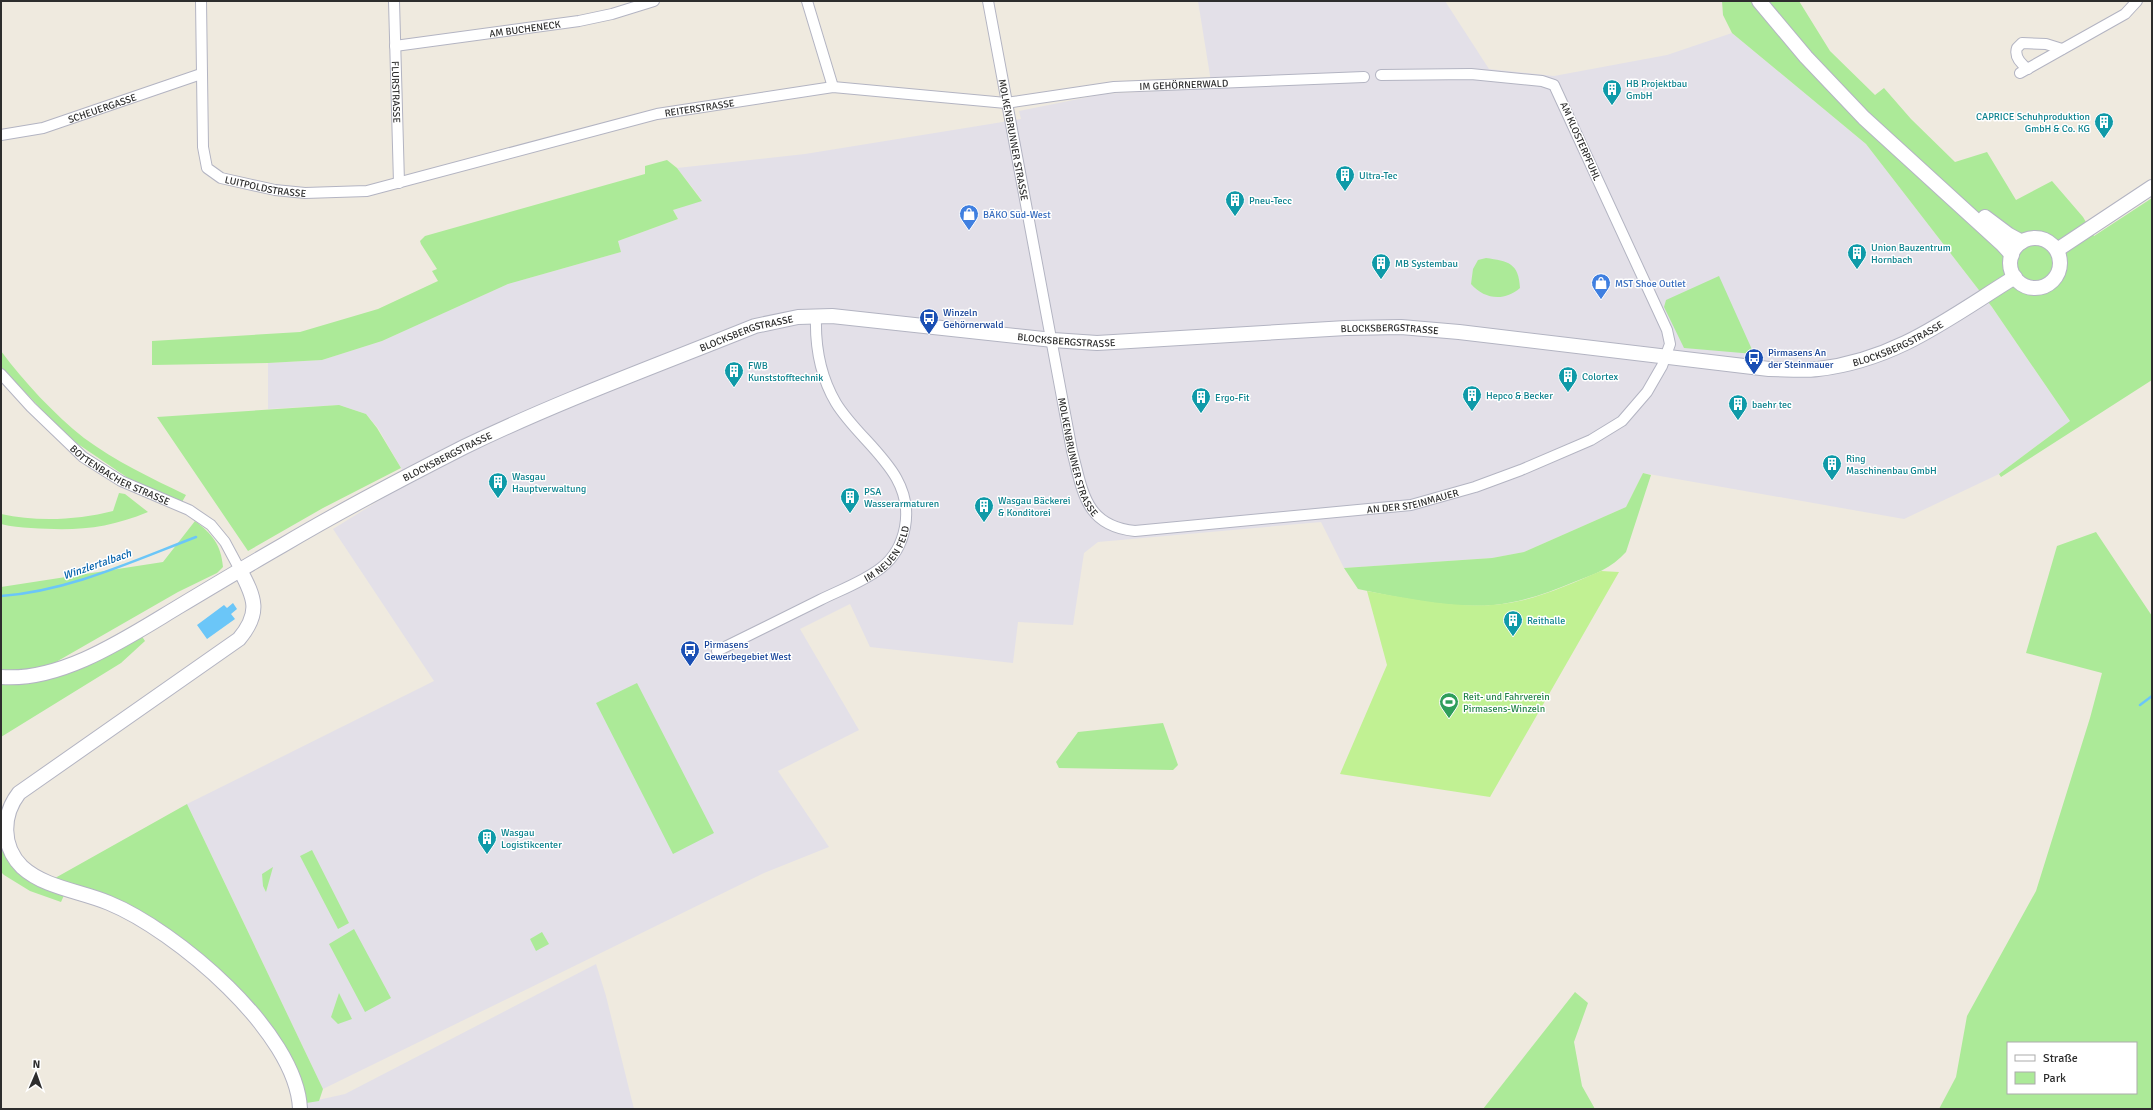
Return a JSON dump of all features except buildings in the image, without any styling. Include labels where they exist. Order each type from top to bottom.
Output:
[{"type":"main road","points":[[1759,1],[1806,57],[1843,96],[2012,255]]},
{"type":"main road","points":[[1926,173],[2009,235],[2022,242]]},
{"type":"main road","points":[[2057,250],[2152,187]]},
{"type":"main road","points":[[2034,238],[2041,238],[2048,241],[2057,250],[2060,266],[2053,281],[2046,286],[2029,287],[2021,283],[2015,277],[2010,263],[2012,255],[2022,242],[2034,238]]},
{"type":"main road","name":"BLOCKSBERGSTRASSE","points":[[1,677],[24,677],[65,667],[105,649],[374,493],[538,413],[755,326],[780,320],[816,316],[1053,340],[1097,343],[1346,328],[1400,328],[1466,332],[1769,369],[1816,369],[1856,362],[1888,352],[1937,328],[2015,277]]},
{"type":"main road","points":[[240,570],[248,585],[254,606],[251,623],[239,639],[19,793],[13,800],[7,820],[6,839],[9,848],[23,868],[48,882],[109,903],[129,912],[174,942],[240,998],[269,1032],[289,1069],[300,1109]]},
{"type":"street","name":"LUITPOLDSTRASSE","points":[[201,1],[201,74],[204,155],[207,168],[216,176],[263,188],[305,193],[367,191],[399,184]]},
{"type":"street","name":"FLURSTRASSE","points":[[394,1],[399,184]]},
{"type":"street","name":"AM BUCHENECK","points":[[395,46],[585,20],[612,14],[654,1]]},
{"type":"street","points":[[807,1],[833,87]]},
{"type":"street","name":"MOLKENBRUNNER STRASSE","points":[[988,1],[1006,103],[1053,340],[1072,451],[1087,503],[1103,522],[1111,526]]},
{"type":"street","points":[[2062,49],[2046,44],[2022,43],[2017,48],[2016,55],[2024,71],[2125,14],[2137,1]]},
{"type":"street","name":"SCHEUERGASSE","points":[[1,135],[43,128],[201,74]]},
{"type":"street","name":"AM KLOSTERPFUHL","points":[[1381,74],[1471,74],[1542,81],[1554,85],[1667,330],[1670,344],[1666,357]]},
{"type":"street","name":"IM GEHÖRNERWALD","points":[[1006,103],[1114,87],[1364,77]]},
{"type":"street","name":"REITERSTRASSE","points":[[399,184],[657,114],[833,87],[1006,103]]},
{"type":"street","name":"IM NEUEN FELD","points":[[717,651],[866,578],[891,559],[904,532],[906,508],[899,480],[885,460],[845,416],[828,386],[818,355],[816,316]]},
{"type":"street","name":"AN DER STEINMAUER","points":[[1111,526],[1135,531],[1411,505],[1475,487],[1555,457],[1590,440],[1622,421],[1646,392],[1666,357]]},
{"type":"street","name":"BOTTENBACHER STRASSE","points":[[1,374],[31,407],[83,457],[121,481],[189,510],[211,525],[225,542],[240,570]]},
{"type":"shaded area","points":[[1198,1],[1445,1],[1489,69],[1554,76],[1667,55],[1732,33],[1866,144],[1992,307],[2070,421],[1999,474],[1904,519],[1643,473],[1626,507],[1524,552],[1492,558],[1344,568],[1321,522],[1098,542],[1084,553],[1073,625],[1018,622],[1013,663],[870,647],[850,604],[800,629],[859,730],[778,771],[829,847],[764,873],[323,1089],[187,804],[434,681],[333,529],[409,482],[378,428],[366,414],[339,405],[268,409],[268,363],[322,360],[382,341],[508,284],[621,252],[618,241],[678,219],[673,210],[702,200],[677,168],[805,154],[1021,119],[1019,111],[1103,94],[1212,88]]},
{"type":"shaded area","points":[[596,964],[606,996],[634,1109],[300,1109],[300,1104],[345,1094]]},
{"type":"green space","points":[[1722,1],[1799,1],[1830,51],[1875,95],[1884,88],[1911,119],[1955,162],[1987,152],[2016,200],[2052,181],[2083,217],[2094,236],[2152,198],[2152,380],[2001,477],[1999,474],[2070,421],[1992,307],[1866,144],[1732,33],[1723,15]]},
{"type":"green space","points":[[667,160],[677,168],[702,201],[673,210],[678,219],[618,241],[621,252],[508,284],[382,341],[322,360],[268,363],[152,365],[152,341],[300,332],[378,309],[438,281],[432,271],[437,269],[420,241],[425,236],[645,174],[645,166]]},
{"type":"green space","points":[[1486,258],[1506,262],[1515,268],[1520,288],[1501,297],[1488,296],[1476,289],[1471,284],[1473,269],[1478,260]]},
{"type":"green space","points":[[1719,276],[1754,354],[1684,348],[1664,307],[1666,300]]},
{"type":"green space","points":[[1,351],[40,397],[73,429],[121,462],[186,495],[182,502],[128,478],[69,438],[1,367]]},
{"type":"green space","points":[[339,405],[366,414],[377,428],[401,468],[323,508],[248,551],[157,417]]},
{"type":"green space","points":[[1643,473],[1651,475],[1626,552],[1621,558],[1608,567],[1588,577],[1545,593],[1515,602],[1494,605],[1477,606],[1426,602],[1358,589],[1344,568],[1492,558],[1524,552],[1626,507]]},
{"type":"green space","points":[[119,493],[125,494],[148,512],[119,522],[91,528],[31,528],[1,524],[1,514],[15,517],[57,519],[113,511]]},
{"type":"green space","points":[[195,521],[215,540],[220,552],[223,567],[217,573],[178,592],[56,662],[141,635],[145,641],[121,663],[1,737],[1,587],[163,562]]},
{"type":"green space","points":[[2096,532],[2152,616],[2152,1109],[1939,1109],[1956,1077],[1967,1016],[2036,891],[2090,718],[2102,673],[2026,653],[2057,546]]},
{"type":"green space","name":"Reit- und Fahrverein Pirmasens-Winzeln","points":[[1601,571],[1619,572],[1490,797],[1340,774],[1387,665],[1367,591],[1445,604],[1504,604],[1544,594]]},
{"type":"green space","points":[[637,683],[714,833],[673,854],[596,703]]},
{"type":"green space","points":[[1163,723],[1178,765],[1173,770],[1059,768],[1056,762],[1078,732]]},
{"type":"green space","points":[[187,804],[323,1089],[319,1101],[300,1104],[269,1032],[168,938],[48,882]]},
{"type":"green space","points":[[1,837],[9,861],[65,893],[61,902],[30,891],[1,872]]},
{"type":"green space","points":[[312,850],[349,923],[338,929],[300,856]]},
{"type":"green space","points":[[273,867],[266,892],[263,886],[262,874]]},
{"type":"green space","points":[[354,929],[391,998],[365,1012],[329,944]]},
{"type":"green space","points":[[542,932],[549,944],[536,951],[530,939]]},
{"type":"green space","points":[[1575,992],[1588,1003],[1574,1042],[1582,1086],[1595,1109],[1483,1109]]},
{"type":"green space","points":[[339,993],[352,1019],[338,1024],[331,1017]]},
{"type":"water","points":[[233,603],[237,609],[231,614],[235,619],[207,639],[197,625],[224,605],[227,608]]},
{"type":"waterway","name":"Winzlertalbach","points":[[1,596],[51,588],[100,574],[196,537]]},
{"type":"waterway","points":[[2140,705],[2152,696]]},
{"type":"place","name":"HB Projektbau GmbH","points":[[1612,106]]},
{"type":"place","name":"CAPRICE Schuhproduktion GmbH & Co. KG","points":[[2104,139]]},
{"type":"place","name":"Ultra-Tec","points":[[1345,192]]},
{"type":"place","name":"Pneu-Tecc","points":[[1235,217]]},
{"type":"place","name":"BÄKO Süd-West","points":[[969,231]]},
{"type":"place","name":"Union Bauzentrum Hornbach","points":[[1857,270]]},
{"type":"place","name":"MB Systembau","points":[[1381,280]]},
{"type":"place","name":"MST Shoe Outlet","points":[[1601,300]]},
{"type":"place","name":"Winzeln Gehörnerwald","points":[[929,335]]},
{"type":"place","name":"Pirmasens An der Steinmauer","points":[[1754,375]]},
{"type":"place","name":"FWB Kunststofftechnik","points":[[734,388]]},
{"type":"place","name":"Colortex","points":[[1568,393]]},
{"type":"place","name":"Hepco & Becker","points":[[1472,412]]},
{"type":"place","name":"Ergo-Fit","points":[[1201,414]]},
{"type":"place","name":"baehr tec","points":[[1738,421]]},
{"type":"place","name":"Ring Maschinenbau GmbH","points":[[1832,481]]},
{"type":"place","name":"Wasgau Hauptverwaltung","points":[[498,499]]},
{"type":"place","name":"PSA Wasserarmaturen","points":[[850,514]]},
{"type":"place","name":"Wasgau Bäckerei & Konditorei","points":[[984,523]]},
{"type":"place","name":"Reithalle","points":[[1513,637]]},
{"type":"place","name":"Pirmasens Gewerbegebiet West","points":[[690,667]]},
{"type":"place","name":"Reit- und Fahrverein Pirmasens-Winzeln","points":[[1449,719]]},
{"type":"place","name":"Wasgau Logistikcenter","points":[[487,855]]}]
